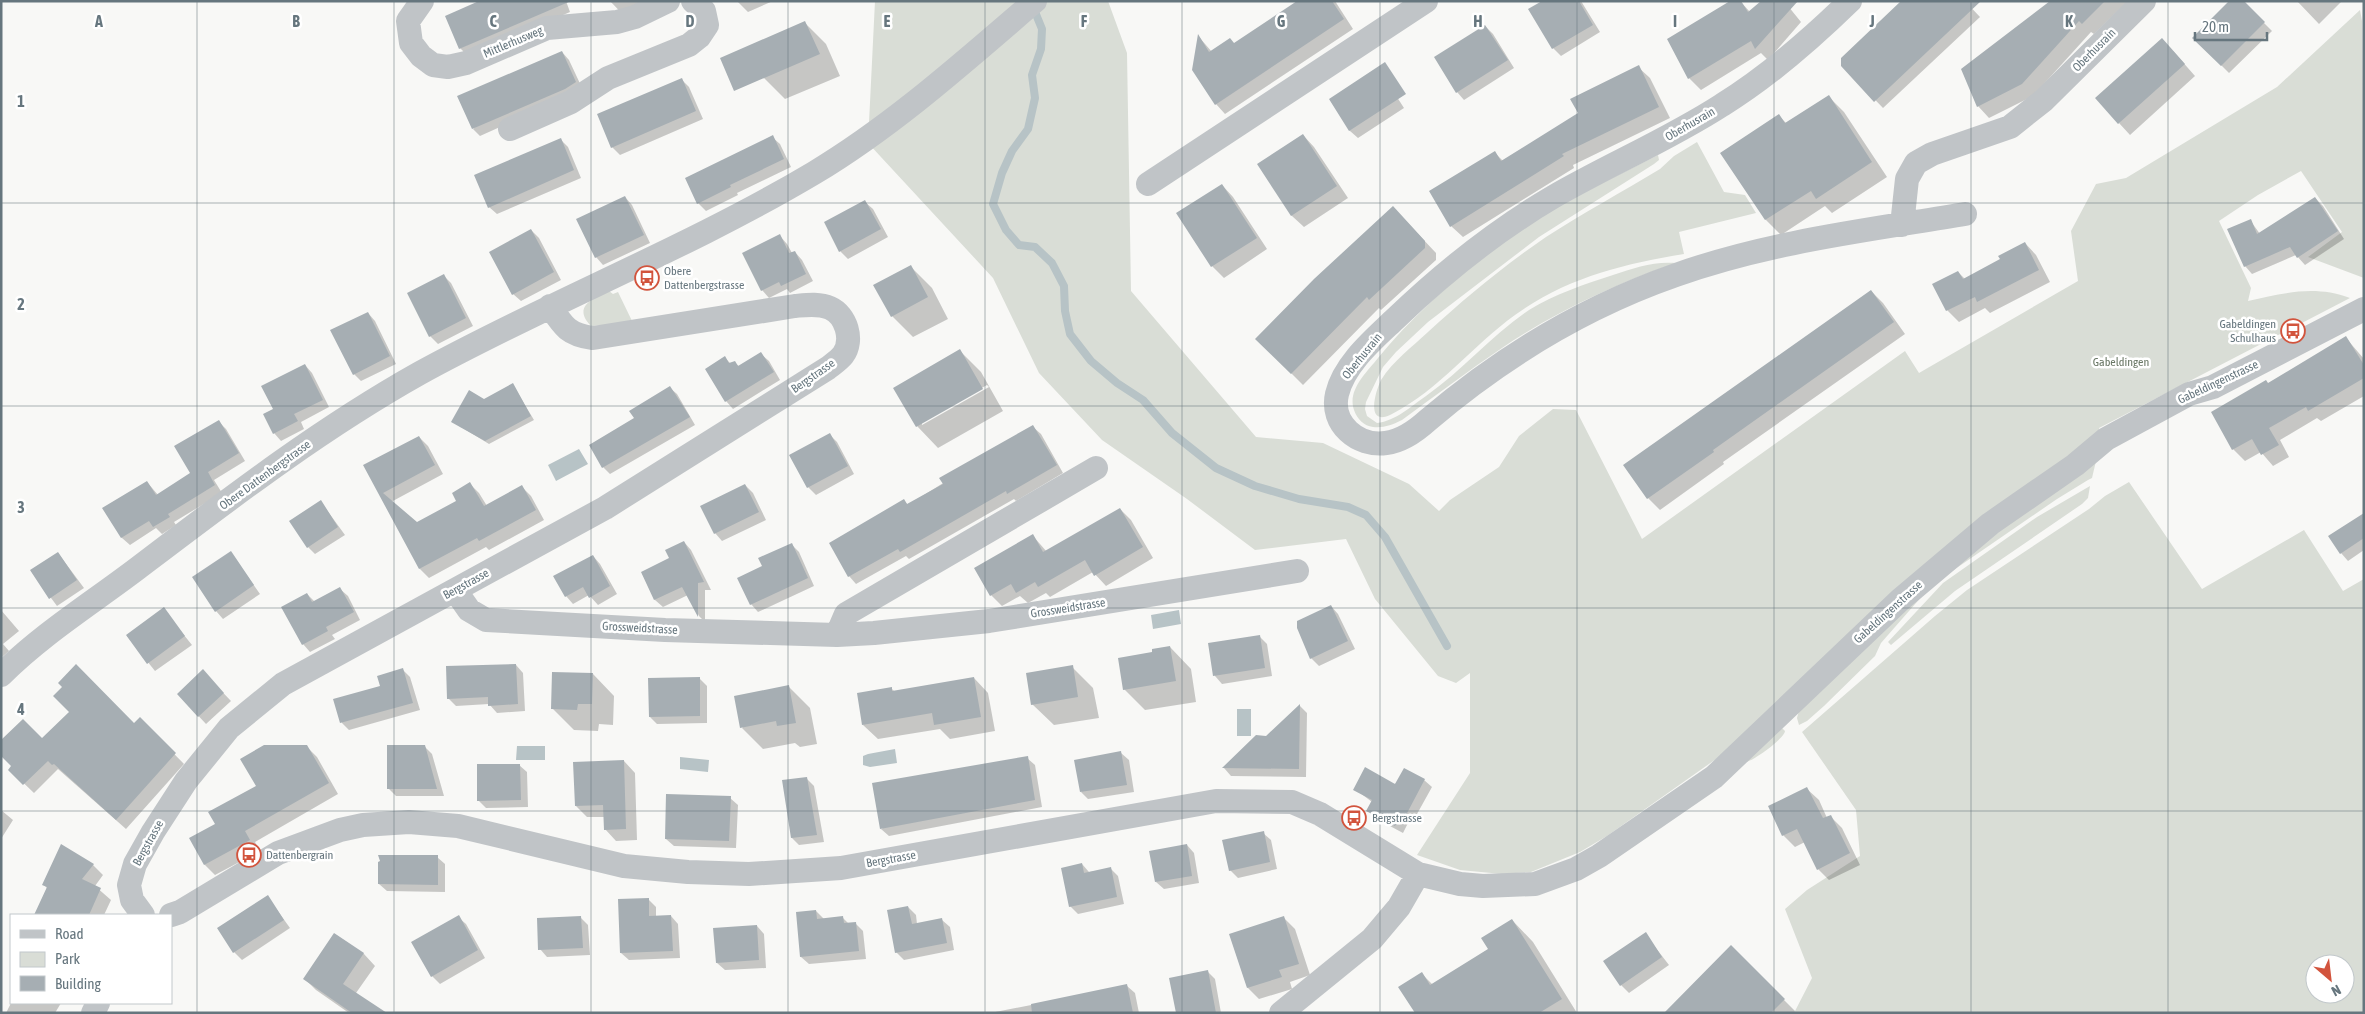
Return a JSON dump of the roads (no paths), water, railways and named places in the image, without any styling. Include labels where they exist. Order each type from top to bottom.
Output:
[{"type":"street","name":"Mittlerhusweg","points":[[422,1],[408,21],[411,43],[420,56],[433,65],[448,67],[466,63],[547,28],[617,22],[635,17],[668,1]]},
{"type":"street","points":[[510,128],[571,102],[608,78],[688,45],[700,37],[706,25],[704,11],[693,1]]},
{"type":"street","points":[[550,306],[756,206],[815,172],[883,126],[1035,1]]},
{"type":"street","points":[[1148,184],[1426,1]]},
{"type":"street","name":"Oberhusrain","points":[[1850,1],[1776,68],[1726,103],[1687,127],[1553,197],[1506,227],[1428,288],[1380,333],[1348,370],[1339,385],[1336,400],[1338,415],[1343,426],[1362,441],[1372,444],[1394,441],[1423,424],[1487,372],[1522,349],[1566,324],[1630,292],[1683,272],[1762,251],[1965,214]]},
{"type":"street","name":"Oberhusrain","points":[[1902,225],[1907,179],[1916,163],[1932,154],[2010,127],[2042,102],[2144,1]]},
{"type":"street","name":"Bergstrasse","points":[[142,914],[132,900],[129,885],[134,864],[152,832],[186,781],[229,728],[283,684],[605,508],[811,380],[838,360],[843,354],[848,340],[843,319],[831,308],[819,304],[795,306],[638,333],[593,338],[574,334],[564,327],[550,306]]},
{"type":"street","name":"Obere Dattenbergstrasse","points":[[1,676],[58,628],[299,450],[420,374],[550,306]]},
{"type":"street","name":"Gabeldingenstrasse","points":[[1418,874],[1460,884],[1500,887],[1519,886],[1549,879],[1576,869],[1598,856],[1714,777],[1900,600],[1990,524],[2064,474],[2106,439],[2189,394],[2213,386],[2364,309]]},
{"type":"street","points":[[838,635],[846,614],[1096,468]]},
{"type":"street","name":"Grossweidstrasse","points":[[455,590],[469,610],[486,620],[665,630],[838,635],[989,621],[1297,571]]},
{"type":"street","name":"Bergstrasse","points":[[172,915],[180,912],[253,867],[306,841],[363,825],[409,822],[458,826],[624,866],[688,872],[749,874],[841,868],[1216,801],[1261,800],[1292,802],[1320,814],[1418,874]]},
{"type":"street","points":[[1281,1013],[1372,939],[1399,907],[1418,874]]},
{"type":"waterway","points":[[1033,7],[1042,29],[1041,49],[1032,75],[1035,98],[1028,129],[1012,151],[1002,173],[993,204],[1006,230],[1019,245],[1035,247],[1052,263],[1064,286],[1065,311],[1070,334],[1091,361],[1117,383],[1143,400],[1172,433],[1216,468],[1255,486],[1299,499],[1348,507],[1366,515],[1385,537],[1447,646]]},
{"type":"place","name":"Obere Dattenbergstrasse","points":[[647,278]]},
{"type":"place","name":"Gabeldingen Schulhaus","points":[[2293,331]]},
{"type":"place","name":"Bergstrasse","points":[[1354,818]]},
{"type":"place","name":"Dattenbergrain","points":[[249,855]]},
{"type":"park label","name":"Gabeldingen","points":[[2121,362]]}]
